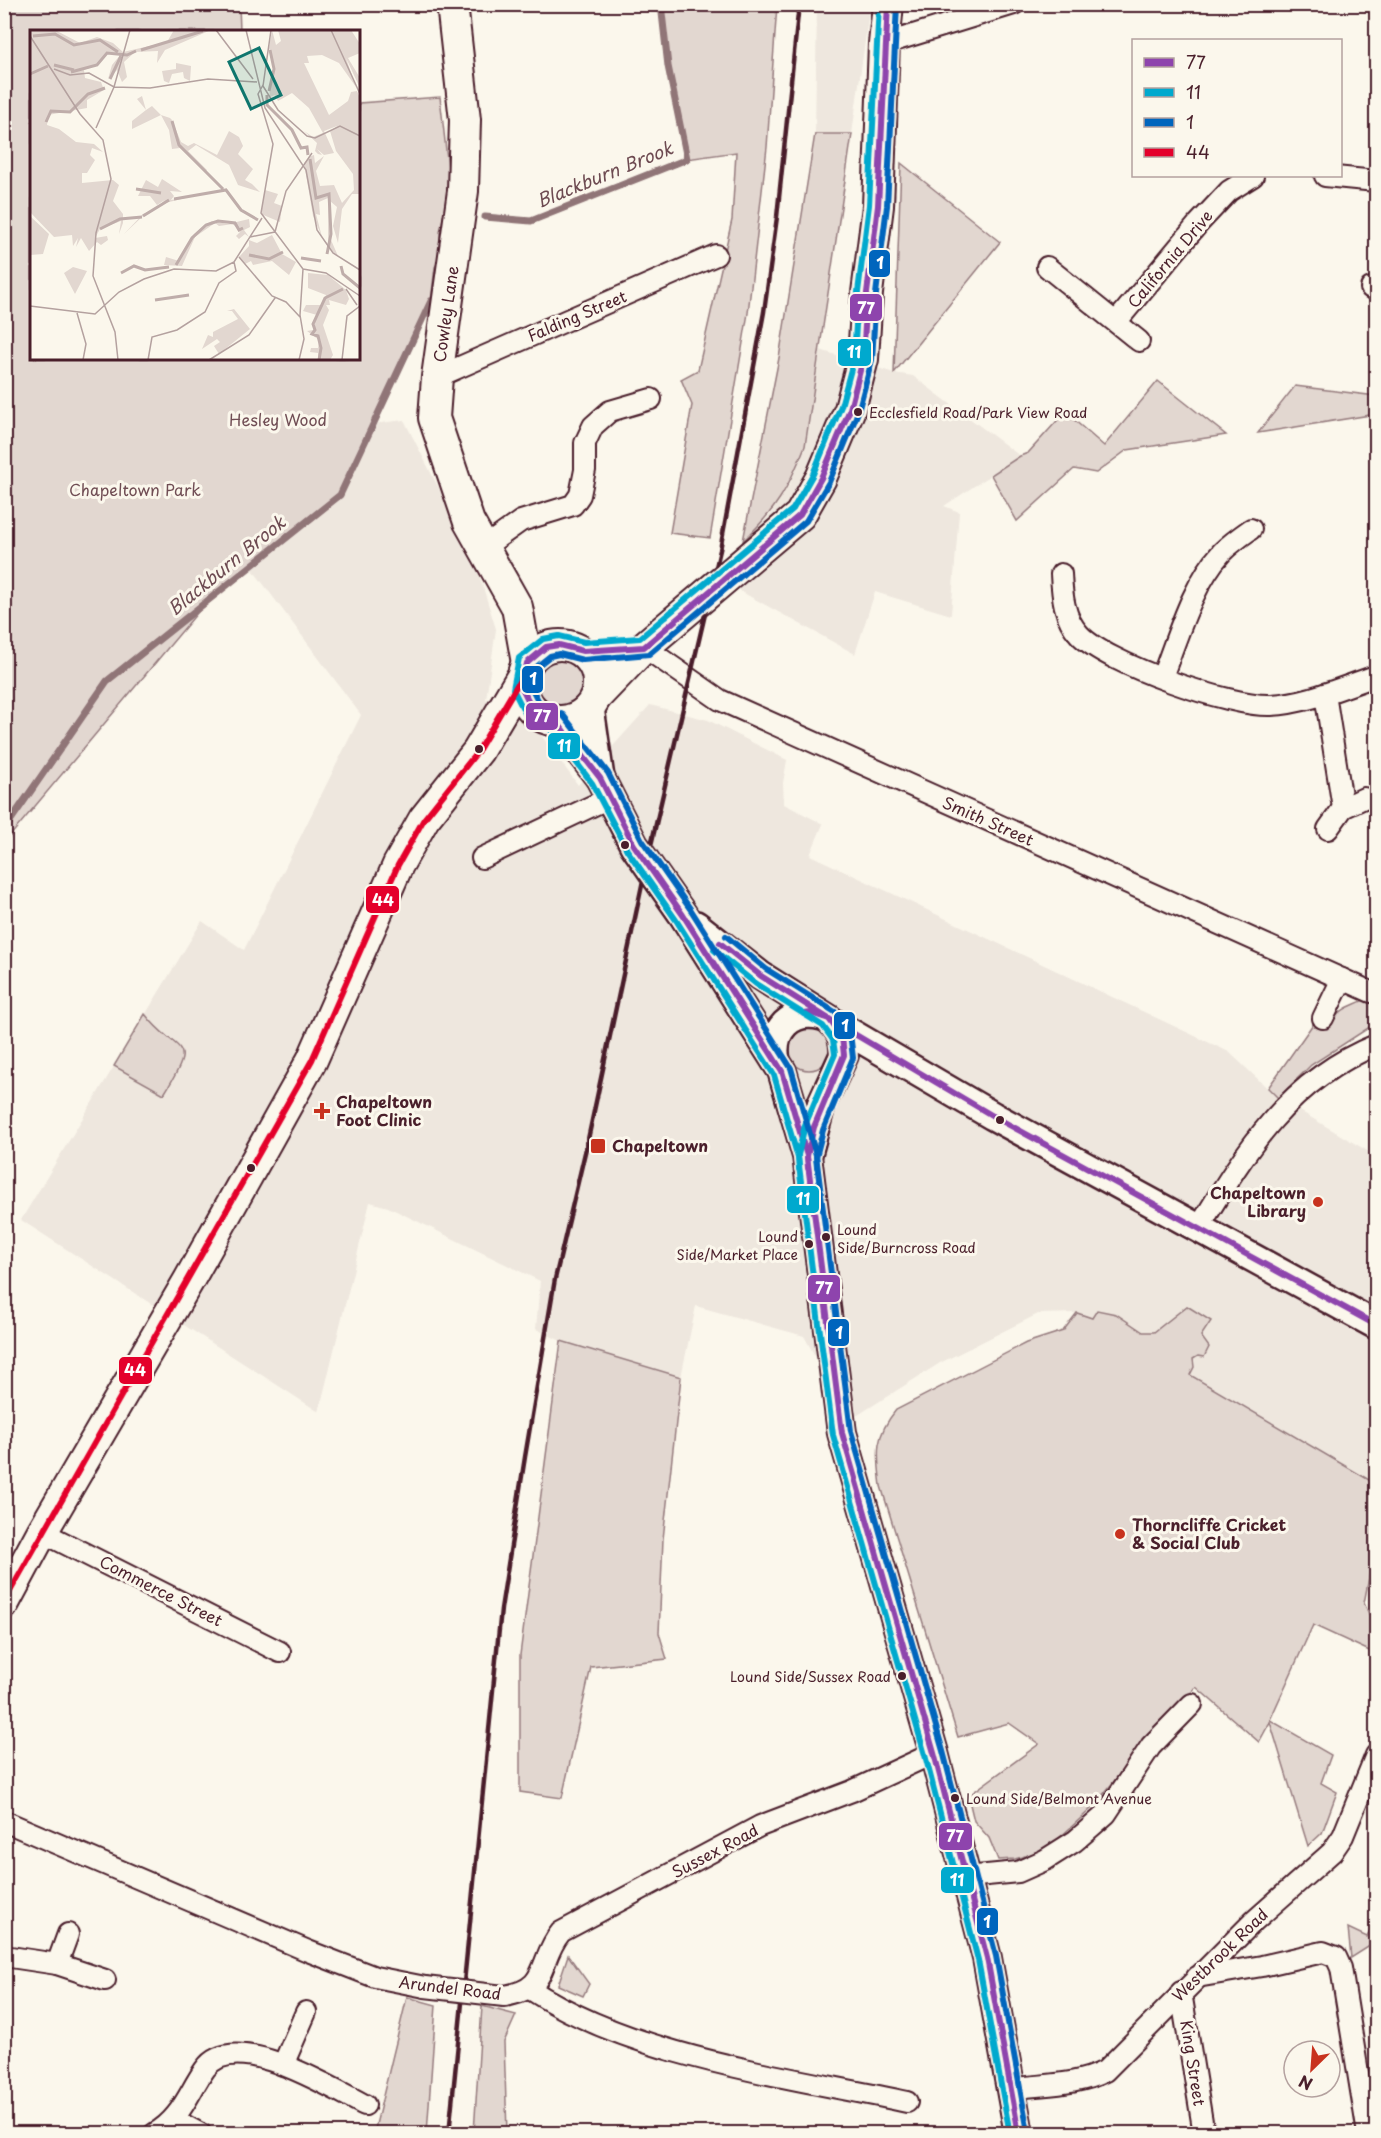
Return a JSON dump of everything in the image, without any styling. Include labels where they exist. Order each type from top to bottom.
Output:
[{"type":"main road","name":"Cowley Lane","points":[[452,4],[465,120],[463,191],[437,377],[434,418],[456,489],[483,548],[517,607],[525,669]]},
{"type":"main road","points":[[478,751],[511,729],[550,719],[575,719],[644,647],[800,515],[821,478],[850,409],[863,359],[867,293],[878,206],[884,44],[888,4]]},
{"type":"main road","name":"Cowley Lane","points":[[517,607],[577,649]]},
{"type":"main road","points":[[4,1603],[42,1532],[189,1280],[312,1060],[398,865],[424,819],[478,751],[536,654],[546,647],[559,645],[577,649],[644,647]]},
{"type":"main road","points":[[577,649],[597,672],[599,684],[593,702],[604,788]]},
{"type":"main road","points":[[525,669],[522,688],[526,700],[533,710],[550,719],[604,788],[634,845],[683,915],[779,1066],[802,1083],[813,1083],[854,1054],[877,1053],[908,1066]]},
{"type":"main road","points":[[683,915],[761,976],[827,1019],[993,1116],[1200,1226],[1377,1325]]},
{"type":"main road","points":[[807,1156],[814,1126],[844,1046],[842,1036],[827,1019],[811,1013],[789,1019],[776,1038],[779,1066],[807,1156],[842,1433],[934,1753],[987,1958],[1019,2133]]},
{"type":"street","points":[[884,44],[1014,4]]},
{"type":"street","name":"California Drive","points":[[1117,321],[1198,224],[1229,191],[1251,177]]},
{"type":"street","points":[[1335,177],[1377,181]]},
{"type":"street","name":"Falding Street","points":[[437,377],[716,255]]},
{"type":"street","name":"California Drive","points":[[1047,267],[1139,341]]},
{"type":"street","points":[[483,548],[521,521],[573,505],[580,495],[585,470],[585,444],[593,426],[610,411],[651,399]]},
{"type":"street","points":[[1162,677],[1197,592],[1210,568],[1223,552],[1251,529]]},
{"type":"street","points":[[1061,574],[1062,594],[1068,615],[1080,636],[1116,658],[1162,677],[1238,703],[1268,705],[1295,703],[1377,676]]},
{"type":"street","name":"Smith Street","points":[[644,647],[720,700],[1371,992]]},
{"type":"street","points":[[1325,694],[1343,808]]},
{"type":"street","points":[[482,858],[604,788]]},
{"type":"street","points":[[1328,829],[1343,808],[1364,798]]},
{"type":"street","points":[[1323,1018],[1342,979]]},
{"type":"street","points":[[1200,1226],[1233,1171],[1266,1125],[1304,1089],[1340,1063],[1377,1045]]},
{"type":"street","name":"Commerce Street","points":[[42,1532],[280,1652]]},
{"type":"street","points":[[966,1876],[1018,1872],[1045,1860],[1075,1841],[1106,1814],[1151,1746],[1192,1704]]},
{"type":"street","name":"Sussex Road","points":[[530,1989],[541,1976],[553,1941],[561,1932],[760,1826],[852,1791],[934,1753]]},
{"type":"street","name":"Westbrook Road","points":[[1011,2089],[1072,2082],[1091,2078],[1105,2071],[1254,1921],[1332,1852],[1343,1836],[1377,1755]]},
{"type":"street","name":"Arundel Road","points":[[4,1821],[299,1948],[375,1977],[504,1996],[530,1989]]},
{"type":"street","points":[[57,1964],[68,1934]]},
{"type":"street","points":[[1197,1977],[1262,1966],[1323,1952],[1336,1957],[1341,1968],[1368,2133]]},
{"type":"street","points":[[4,1956],[57,1964],[105,1980]]},
{"type":"street","points":[[530,1989],[559,2008],[655,2045],[907,2102]]},
{"type":"street","name":"King Street","points":[[1181,1992],[1204,2133]]},
{"type":"street","points":[[283,2065],[306,2012]]},
{"type":"street","points":[[154,2133],[175,2120],[210,2062],[227,2054],[248,2053],[283,2065],[365,2105]]},
{"type":"street","points":[[175,2120],[201,2133]]},
{"type":"shaded area","points":[[817,5],[870,5],[852,134],[815,134]]},
{"type":"shaded area","points":[[820,350],[894,373],[913,376],[1020,456],[944,506],[959,512],[951,615],[875,592],[855,654],[740,591],[743,541],[770,515],[790,484],[805,446]]},
{"type":"shaded area","points":[[404,420],[473,555],[496,629],[486,699],[541,735],[578,785],[650,705],[708,720],[787,760],[783,783],[784,804],[823,824],[810,855],[1229,1052],[1278,1098],[1376,1156],[1376,1484],[1092,1319],[1077,1313],[1038,1314],[940,1363],[850,1420],[804,1336],[696,1306],[681,1377],[561,1341],[536,1329],[540,1281],[388,1207],[370,1202],[319,1412],[21,1220],[202,921],[244,950],[361,715],[250,566],[338,495],[373,424]]},
{"type":"green space","name":"Chapeltown Park","points":[[5,5],[239,5],[240,30],[30,30],[30,360],[360,360],[360,103],[440,97],[450,186],[440,232],[439,260],[435,267],[431,301],[340,495],[208,600],[5,842]]},
{"type":"green space","points":[[661,5],[777,5],[767,147],[748,313],[710,538],[670,533],[692,405],[681,379],[698,370],[732,220],[736,152],[687,159],[668,66]]},
{"type":"green space","points":[[815,134],[852,134],[805,446],[793,475],[773,509],[743,541],[779,358]]},
{"type":"green space","points":[[901,163],[1000,242],[894,373]]},
{"type":"green space","points":[[1158,381],[1226,435],[1127,450],[1096,473],[1074,469],[1017,521],[991,475],[1028,453],[1065,412],[1104,446]]},
{"type":"green space","points":[[1295,386],[1376,396],[1376,414],[1258,433]]},
{"type":"green space","points":[[561,659],[578,666],[585,683],[578,700],[561,707],[544,700],[537,683],[544,666]]},
{"type":"green space","points":[[1376,993],[1376,1023],[1311,1065],[1278,1098],[1268,1088],[1313,1024],[1327,1029],[1344,1010]]},
{"type":"green space","points":[[145,1014],[180,1048],[182,1055],[175,1076],[164,1094],[114,1066]]},
{"type":"green space","points":[[809,1028],[824,1034],[830,1049],[824,1064],[809,1070],[794,1064],[788,1049],[794,1034]]},
{"type":"green space","name":"Thorncliffe Cricket & Social Club","points":[[1187,1306],[1211,1321],[1201,1336],[1209,1347],[1204,1357],[1198,1356],[1193,1359],[1194,1367],[1190,1375],[1376,1484],[1376,1542],[1364,1603],[1374,1625],[1370,1633],[1376,1637],[1376,1654],[1313,1625],[1270,1720],[1331,1755],[1321,1783],[1337,1792],[1322,1833],[1308,1846],[1270,1722],[1259,1742],[1196,1687],[1157,1729],[1092,1808],[1046,1850],[1015,1859],[998,1860],[989,1838],[974,1821],[968,1796],[1039,1744],[1009,1723],[958,1737],[881,1486],[878,1455],[881,1437],[896,1410],[1026,1343],[1063,1331],[1077,1313],[1092,1318],[1097,1310],[1116,1314],[1143,1332],[1154,1332]]},
{"type":"green space","points":[[561,1341],[681,1377],[663,1539],[659,1633],[667,1659],[591,1667],[562,1798],[520,1792],[520,1655]]},
{"type":"green space","points":[[1376,1920],[1376,1942],[1351,1958],[1348,1928],[1367,1937]]},
{"type":"green space","points":[[568,1955],[589,1984],[583,1996],[558,1985]]},
{"type":"green space","points":[[407,1997],[436,2005],[427,2133],[374,2133]]},
{"type":"green space","points":[[482,2006],[516,2015],[504,2042],[507,2133],[474,2133]]},
{"type":"waterway","name":"Blackburn Brook","points":[[485,217],[531,221],[687,159],[668,66],[661,4]]},
{"type":"waterway","name":"Blackburn Brook","points":[[4,830],[107,681],[340,495],[431,301]]},
{"type":"railway","points":[[449,2134],[501,1609],[525,1457],[555,1279],[587,1144],[645,871],[720,550],[764,312],[777,217],[799,4]]},
{"type":"transit line","name":"11","points":[[879,4],[869,205],[858,292],[854,358],[841,406],[813,474],[793,509],[640,638],[584,642],[559,636],[543,639],[519,658],[513,689],[526,715],[539,726],[551,729],[592,783],[627,850],[676,920],[774,1075],[798,1158],[833,1435],[925,1755],[978,1960],[1010,2134]]},
{"type":"transit line","name":"77","points":[[888,4],[878,206],[867,293],[863,359],[850,409],[821,478],[800,515],[644,647],[583,651],[559,645],[546,647],[527,663],[522,688],[533,710],[544,718],[556,721],[600,778],[634,845],[683,915],[782,1071],[807,1156],[842,1433],[934,1753],[987,1958],[1019,2134]]},
{"type":"transit line","name":"1","points":[[897,5],[887,206],[876,294],[872,360],[858,412],[829,482],[806,521],[649,654],[583,660],[559,654],[550,656],[535,668],[531,687],[540,704],[563,715],[608,773],[642,840],[691,910],[791,1068],[816,1155],[851,1431],[943,1751],[996,1956],[1028,2132]]},
{"type":"transit line","name":"44","points":[[4,1602],[312,1060],[398,865],[424,819],[478,751],[523,675]]},
{"type":"transit line","name":"1","points":[[726,936],[766,969],[835,1012],[850,1033],[853,1058],[823,1130],[816,1157],[817,1167]]},
{"type":"transit line","name":"77","points":[[720,943],[761,976],[829,1019],[842,1037],[844,1055],[814,1127],[807,1156],[808,1168]]},
{"type":"transit line","name":"11","points":[[714,950],[756,984],[823,1026],[833,1040],[835,1054],[805,1125],[798,1155],[799,1169]]},
{"type":"transit line","name":"77","points":[[804,1014],[811,1013],[829,1019],[993,1116],[1376,1325]]},
{"type":"place","name":"Ecclesfield Road/Park View Road","points":[[858,412]]},
{"type":"place","name":"Chapeltown Foot Clinic","points":[[322,1111]]},
{"type":"place","name":"Chapeltown","points":[[598,1146]]},
{"type":"place","name":"Chapeltown Library","points":[[1318,1202]]},
{"type":"place","name":"Lound Side/Burncross Road","points":[[826,1237]]},
{"type":"place","name":"Lound Side/Market Place","points":[[809,1244]]},
{"type":"place","name":"Thorncliffe Cricket & Social Club","points":[[1120,1534]]},
{"type":"place","name":"Lound Side/Sussex Road","points":[[902,1676]]},
{"type":"place","name":"Lound Side/Belmont Avenue","points":[[955,1798]]},
{"type":"park label","name":"Hesley Wood","points":[[278,420]]}]
